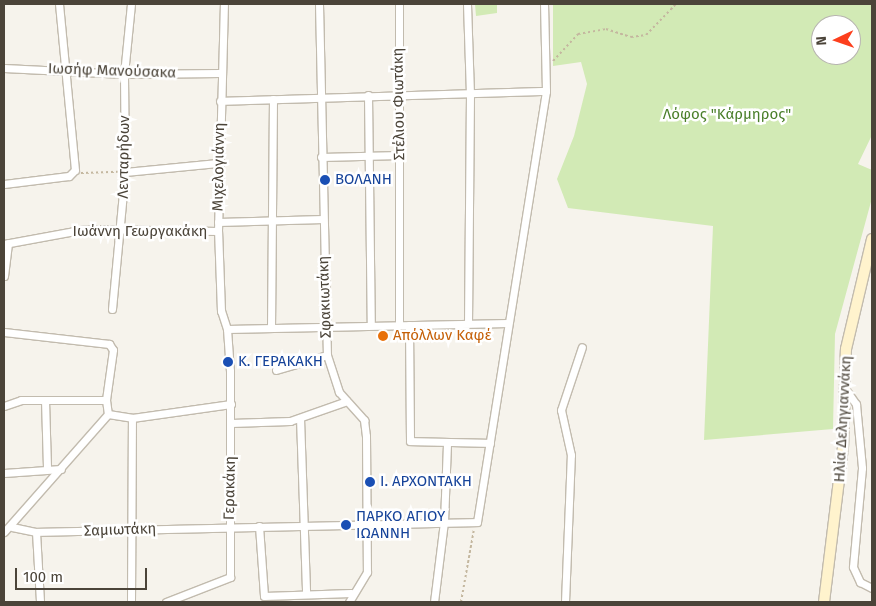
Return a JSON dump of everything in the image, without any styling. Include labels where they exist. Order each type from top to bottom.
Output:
[{"type":"street","points":[[4,184],[73,173],[59,4]]},
{"type":"street","name":"Λενταρήδων","points":[[112,309],[125,172],[124,74],[131,4]]},
{"type":"street","name":"Μιχελογιάννη","points":[[224,4],[220,73],[218,231],[221,310],[227,329]]},
{"type":"street","name":"Σφακιωτάκη","points":[[319,4],[324,325],[327,355],[335,381],[365,427],[367,572],[351,593],[349,602]]},
{"type":"street","name":"Στέλιου Φιωτάκη","points":[[399,4],[399,324]]},
{"type":"street","points":[[467,4],[470,94],[468,322]]},
{"type":"street","points":[[474,524],[490,443],[546,91],[544,4]]},
{"type":"street","name":"Ιωσήφ Μανούσακα","points":[[4,68],[124,74],[220,73]]},
{"type":"street","points":[[220,101],[321,96],[546,91]]},
{"type":"street","points":[[368,95],[371,325]]},
{"type":"street","points":[[271,328],[272,99]]},
{"type":"street","points":[[321,157],[400,154]]},
{"type":"street","points":[[125,172],[218,162]]},
{"type":"street","points":[[218,222],[323,219]]},
{"type":"street","name":"Ιωάννη Γεωργακάκη","points":[[6,243],[72,231],[121,229],[218,231]]},
{"type":"street","name":"Ηλία Δεληγιαννάκη","points":[[824,602],[839,493],[844,387],[851,318],[872,239]]},
{"type":"street","points":[[4,276],[6,243]]},
{"type":"street","points":[[227,329],[324,325],[508,323]]},
{"type":"street","points":[[410,325],[410,441],[447,444],[490,443]]},
{"type":"street","name":"Γερακάκη","points":[[166,602],[229,579],[231,404],[227,329]]},
{"type":"street","points":[[4,532],[12,527],[108,414],[106,400],[113,350],[107,343],[6,333]]},
{"type":"street","points":[[565,602],[571,455],[561,410],[582,347]]},
{"type":"street","points":[[276,370],[327,355]]},
{"type":"street","points":[[844,387],[856,404],[862,468],[853,567],[860,582],[872,588]]},
{"type":"street","points":[[4,406],[21,400],[106,400]]},
{"type":"street","points":[[45,400],[47,468]]},
{"type":"street","points":[[231,423],[300,418],[347,401]]},
{"type":"street","points":[[108,414],[132,418],[231,404]]},
{"type":"street","points":[[131,602],[132,418]]},
{"type":"street","points":[[300,418],[306,594]]},
{"type":"street","points":[[434,602],[444,522],[447,444]]},
{"type":"street","points":[[4,473],[47,468],[61,469]]},
{"type":"street","name":"Σαμιωτάκη","points":[[12,527],[36,532],[366,522],[474,524]]},
{"type":"street","points":[[259,526],[263,594],[351,593]]},
{"type":"street","points":[[36,532],[40,602]]},
{"type":"path","points":[[545,71],[565,44],[578,34],[606,29],[631,36],[646,35],[676,4]]},
{"type":"path","points":[[73,173],[125,172]]},
{"type":"path","points":[[461,602],[472,553],[474,524]]},
{"type":"green space","points":[[475,4],[497,4],[497,13],[476,16]]},
{"type":"green space","name":"Λόφος \"Κάρμηρος\"","points":[[553,4],[872,4],[872,135],[858,164],[872,170],[872,198],[835,334],[833,429],[704,440],[713,226],[568,208],[557,179],[574,136],[587,84],[581,62],[553,66]]},
{"type":"place","name":"ΒΟΛΑΝΗ","points":[[325,180]]},
{"type":"place","name":"Απόλλων Καφέ","points":[[383,336]]},
{"type":"place","name":"Κ. ΓΕΡΑΚΑΚΗ","points":[[228,362]]},
{"type":"place","name":"Ι. ΑΡΧΟΝΤΑΚΗ","points":[[370,482]]},
{"type":"place","name":"ΠΑΡΚΟ ΑΓΙΟΥ ΙΩΑΝΝΗ","points":[[346,525]]}]
